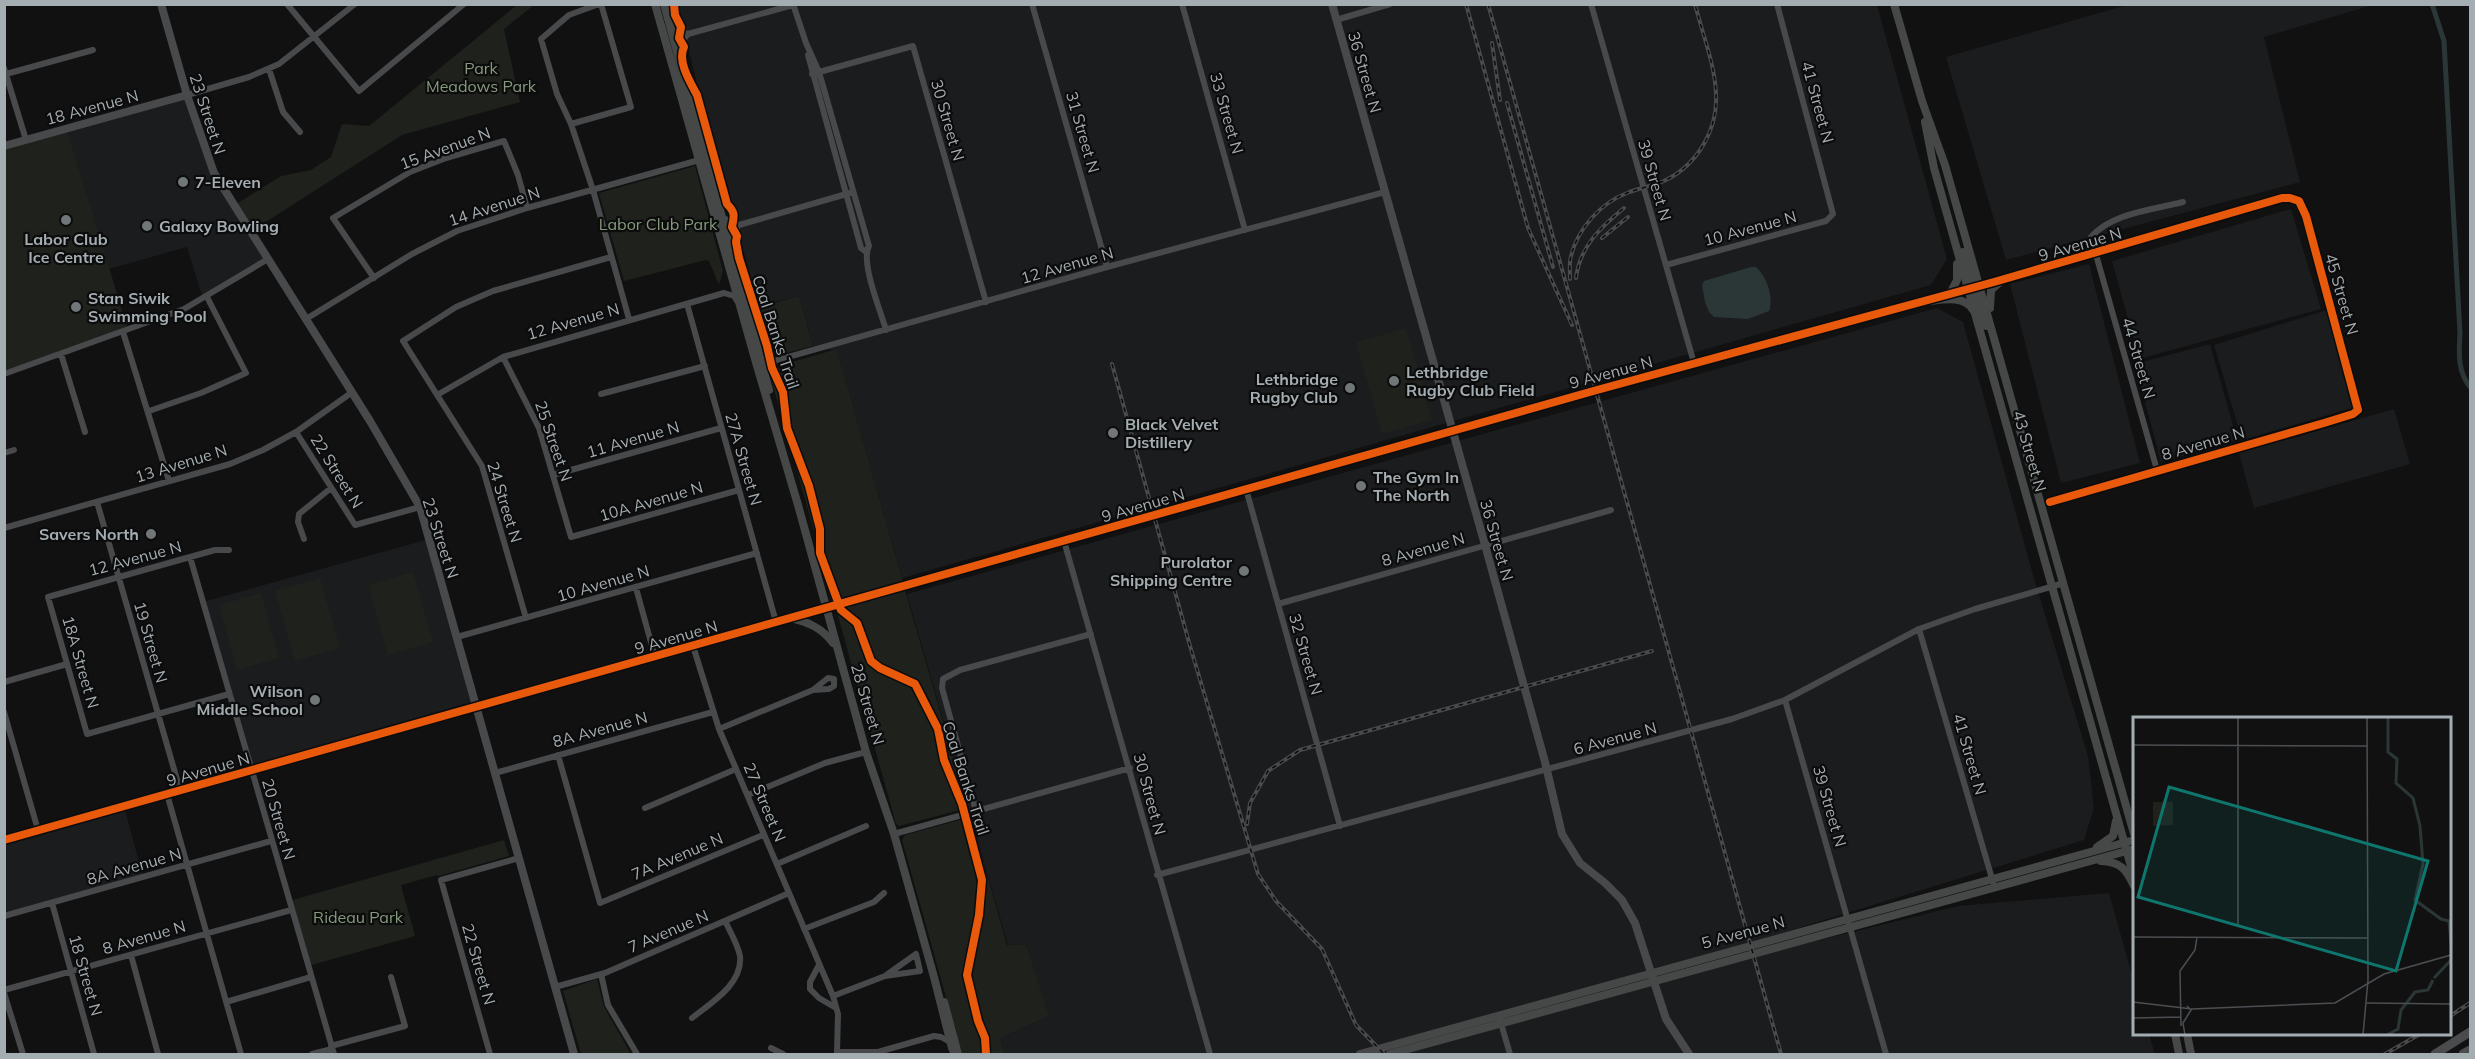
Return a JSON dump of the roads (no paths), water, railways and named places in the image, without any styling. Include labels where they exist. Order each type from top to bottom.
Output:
[{"type":"highway","points":[[2435,1054],[2470,1032]]},
{"type":"highway","points":[[2463,1054],[2470,1050]]},
{"type":"main road","name":"28 Street N","points":[[655,4],[723,218],[779,437],[866,752],[894,834],[950,1042],[957,1054]]},
{"type":"main road","name":"28 Street N","points":[[664,4],[729,268],[760,365]]},
{"type":"main road","name":"43 Street N","points":[[1894,4],[1922,101],[1946,165],[2133,830]]},
{"type":"main road","name":"43 Street N","points":[[1922,101],[1931,157],[2116,813],[2131,848],[2133,867]]},
{"type":"main road","points":[[1945,205],[1972,278],[1980,286]]},
{"type":"main road","points":[[1950,294],[1958,275],[1957,249]]},
{"type":"main road","points":[[1991,323],[1990,294],[2002,280]]},
{"type":"main road","points":[[1968,289],[1977,298],[2006,379]]},
{"type":"main road","points":[[1921,302],[1960,300],[1969,304],[1977,318]]},
{"type":"main road","points":[[2052,587],[2062,596],[2088,669]]},
{"type":"main road","points":[[791,618],[805,621],[821,630],[837,648]]},
{"type":"main road","points":[[2080,855],[2104,844],[2113,836],[2116,813]]},
{"type":"main road","name":"5 Avenue N","points":[[1994,883],[2092,861],[2131,848]]},
{"type":"main road","name":"5 Avenue N","points":[[1390,1054],[1500,1020],[1994,883],[2080,855],[2131,848]]},
{"type":"main road","points":[[2092,861],[2120,864],[2128,872],[2133,884]]},
{"type":"main road","name":"28 Street N","points":[[934,977],[948,1011],[957,1054]]},
{"type":"main road","name":"5 Avenue N","points":[[1360,1054],[1500,1020]]},
{"type":"main road","points":[[2175,1035],[2179,1054]]},
{"type":"main road","points":[[2187,1035],[2191,1054]]},
{"type":"street","name":"23 Street N","points":[[161,4],[187,95],[214,173],[370,421],[420,507],[573,1054]]},
{"type":"street","points":[[287,4],[359,91],[464,4]]},
{"type":"street","points":[[187,95],[269,69],[315,37],[355,4]]},
{"type":"street","points":[[571,124],[631,107],[600,4],[569,15],[541,39],[557,94],[571,124],[593,190],[629,319]]},
{"type":"street","name":"31 Street N","points":[[1032,4],[1107,267]]},
{"type":"street","name":"33 Street N","points":[[1182,4],[1245,230]]},
{"type":"street","name":"36 Street N","points":[[1332,4],[1485,545],[1562,834],[1580,863],[1622,900],[1635,923],[1666,1019],[1689,1054]]},
{"type":"street","points":[[1336,20],[1390,4]]},
{"type":"street","name":"39 Street N","points":[[1591,4],[1694,363]]},
{"type":"street","name":"41 Street N","points":[[1777,4],[1831,208]]},
{"type":"street","points":[[671,30],[688,34],[793,5],[854,192],[869,246],[866,252],[871,280],[886,330]]},
{"type":"street","points":[[676,48],[688,34]]},
{"type":"street","name":"30 Street N","points":[[816,73],[913,46],[986,302]]},
{"type":"street","points":[[26,140],[5,71],[93,50]]},
{"type":"street","points":[[269,69],[283,112],[300,132]]},
{"type":"street","points":[[816,73],[861,248],[866,252]]},
{"type":"street","name":"18 Avenue N","points":[[4,146],[187,95]]},
{"type":"street","name":"15 Avenue N","points":[[374,278],[333,218],[410,172],[504,141],[518,175],[527,208]]},
{"type":"street","name":"14 Avenue N","points":[[306,319],[441,238],[527,208],[703,158]]},
{"type":"street","points":[[728,238],[739,225],[854,192]]},
{"type":"street","name":"12 Avenue N","points":[[760,365],[1107,267],[1385,192]]},
{"type":"street","name":"9 Avenue N","points":[[4,840],[1694,363],[2096,254],[2290,198]]},
{"type":"street","name":"45 Street N","points":[[2290,198],[2299,201],[2306,216],[2357,405]]},
{"type":"street","points":[[2096,254],[2091,237],[2098,229],[2114,219],[2183,202]]},
{"type":"street","name":"10 Avenue N","points":[[1666,265],[1826,221],[1833,214],[1831,208]]},
{"type":"street","points":[[723,218],[739,225]]},
{"type":"street","name":"44 Street N","points":[[2096,254],[2157,470]]},
{"type":"street","name":"24 Street N","points":[[526,618],[483,466],[403,341],[456,307],[484,295],[611,257]]},
{"type":"street","points":[[4,374],[184,309],[268,259]]},
{"type":"street","points":[[729,268],[730,283],[724,293],[734,296],[740,306]]},
{"type":"street","name":"12 Avenue N","points":[[437,395],[503,357],[724,293]]},
{"type":"street","points":[[149,411],[201,393],[246,373],[207,297]]},
{"type":"street","name":"27A Street N","points":[[687,304],[776,622]]},
{"type":"street","points":[[123,332],[169,481]]},
{"type":"street","points":[[60,354],[85,432]]},
{"type":"street","name":"25 Street N","points":[[503,357],[539,428],[571,537]]},
{"type":"street","points":[[601,394],[705,366]]},
{"type":"street","name":"13 Avenue N","points":[[4,528],[230,464],[296,432],[351,393]]},
{"type":"street","name":"8 Avenue N","points":[[2050,502],[2353,414],[2358,410],[2357,405]]},
{"type":"street","name":"11 Avenue N","points":[[553,475],[721,428]]},
{"type":"street","name":"22 Street N","points":[[296,432],[355,525],[420,507]]},
{"type":"street","points":[[4,453],[14,450]]},
{"type":"street","points":[[304,538],[298,522],[299,514],[331,488]]},
{"type":"street","name":"32 Street N","points":[[1246,489],[1340,826]]},
{"type":"street","name":"10A Avenue N","points":[[571,537],[739,490]]},
{"type":"street","name":"19 Street N","points":[[97,502],[180,790]]},
{"type":"street","name":"8 Avenue N","points":[[1278,604],[1611,510]]},
{"type":"street","name":"30 Street N","points":[[1064,541],[1130,768],[1157,875],[1210,1054]]},
{"type":"street","name":"12 Avenue N","points":[[48,597],[215,550],[229,550]]},
{"type":"street","name":"10 Avenue N","points":[[457,638],[757,553]]},
{"type":"street","name":"20 Street N","points":[[190,557],[332,1050]]},
{"type":"street","name":"6 Avenue N","points":[[1157,875],[1722,722],[1785,700],[1919,629],[1975,609],[2064,584]]},
{"type":"street","points":[[636,588],[655,657]]},
{"type":"street","name":"18A Street N","points":[[48,597],[87,734],[157,714]]},
{"type":"street","name":"41 Street N","points":[[1919,629],[1994,883]]},
{"type":"street","points":[[976,811],[942,688],[943,679],[960,670],[1091,634]]},
{"type":"street","name":"27 Street N","points":[[693,646],[719,729],[833,996],[836,1008],[836,1053]]},
{"type":"street","points":[[4,682],[67,664]]},
{"type":"street","points":[[719,729],[813,690]]},
{"type":"street","points":[[157,714],[229,694]]},
{"type":"street","name":"39 Street N","points":[[1785,700],[1886,1054]]},
{"type":"street","points":[[4,712],[38,830]]},
{"type":"street","name":"8A Avenue N","points":[[495,773],[713,712]]},
{"type":"street","points":[[748,795],[825,763],[866,752]]},
{"type":"street","name":"7A Avenue N","points":[[558,754],[600,903],[763,835]]},
{"type":"street","points":[[894,834],[1130,768]]},
{"type":"street","points":[[645,808],[736,769]]},
{"type":"street","points":[[167,794],[241,1054]]},
{"type":"street","points":[[777,864],[843,838],[866,826]]},
{"type":"street","name":"8A Avenue N","points":[[4,916],[271,841]]},
{"type":"street","name":"22 Street N","points":[[490,1054],[441,880],[519,858]]},
{"type":"street","name":"7 Avenue N","points":[[555,987],[601,974],[789,893]]},
{"type":"street","points":[[804,929],[874,902],[884,893]]},
{"type":"street","name":"18 Street N","points":[[52,903],[94,1054]]},
{"type":"street","name":"8 Avenue N","points":[[4,992],[291,910]]},
{"type":"street","points":[[692,1018],[724,993],[739,968],[740,955],[725,921]]},
{"type":"street","points":[[833,996],[885,976],[920,970],[916,954],[885,976]]},
{"type":"street","points":[[131,955],[158,1054]]},
{"type":"street","points":[[819,965],[810,982],[810,989],[819,998],[836,1008]]},
{"type":"street","points":[[601,974],[608,1005],[637,1054]]},
{"type":"street","points":[[226,1002],[311,977]]},
{"type":"street","points":[[312,1054],[332,1050],[405,1026],[391,977]]},
{"type":"street","points":[[4,992],[23,1054]]},
{"type":"street","points":[[1500,1020],[1510,1054]]},
{"type":"street","points":[[836,1053],[878,1052],[934,1036],[945,1022]]},
{"type":"street","points":[[934,1036],[950,1042]]},
{"type":"street","points":[[899,1046],[902,1054]]},
{"type":"street","points":[[771,1048],[783,1054]]},
{"type":"waterway","points":[[2432,4],[2444,41],[2460,361],[2463,374],[2470,387]]},
{"type":"railway","points":[[1466,4],[1528,228],[1572,325]]},
{"type":"railway","points":[[1488,4],[1781,1054]]},
{"type":"railway","points":[[1570,279],[1570,261],[1574,246],[1592,218],[1617,197],[1661,182],[1677,173],[1688,165],[1704,144],[1714,120],[1716,94],[1711,60],[1695,4]]},
{"type":"railway","points":[[1492,43],[1500,100]]},
{"type":"railway","points":[[1507,103],[1553,267]]},
{"type":"railway","points":[[1576,278],[1582,256],[1593,238],[1624,208]]},
{"type":"railway","points":[[1602,238],[1628,217]]},
{"type":"railway","points":[[1112,364],[1190,646],[1258,874],[1276,901],[1322,949],[1356,1025],[1384,1054]]},
{"type":"railway","points":[[1247,824],[1250,803],[1268,771],[1300,750],[1652,651]]},
{"type":"railway","points":[[2451,1015],[2470,1003]]},
{"type":"railway","points":[[2385,1054],[2418,1035]]},
{"type":"place","name":"7-Eleven","points":[[183,182]]},
{"type":"place","name":"Labor Club Ice Centre","points":[[66,220]]},
{"type":"place","name":"Galaxy Bowling","points":[[147,226]]},
{"type":"place","name":"Stan Siwik Swimming Pool","points":[[76,307]]},
{"type":"place","name":"Lethbridge Rugby Club Field","points":[[1394,381]]},
{"type":"place","name":"Lethbridge Rugby Club","points":[[1350,388]]},
{"type":"place","name":"Black Velvet Distillery","points":[[1113,433]]},
{"type":"place","name":"The Gym In The North","points":[[1361,486]]},
{"type":"place","name":"Savers North","points":[[151,534]]},
{"type":"place","name":"Purolator Shipping Centre","points":[[1244,571]]},
{"type":"place","name":"Wilson Middle School","points":[[315,700]]},
{"type":"park label","name":"Park Meadows Park","points":[[481,77]]},
{"type":"park label","name":"Labor Club Park","points":[[658,224]]},
{"type":"park label","name":"Rideau Park","points":[[358,917]]}]
